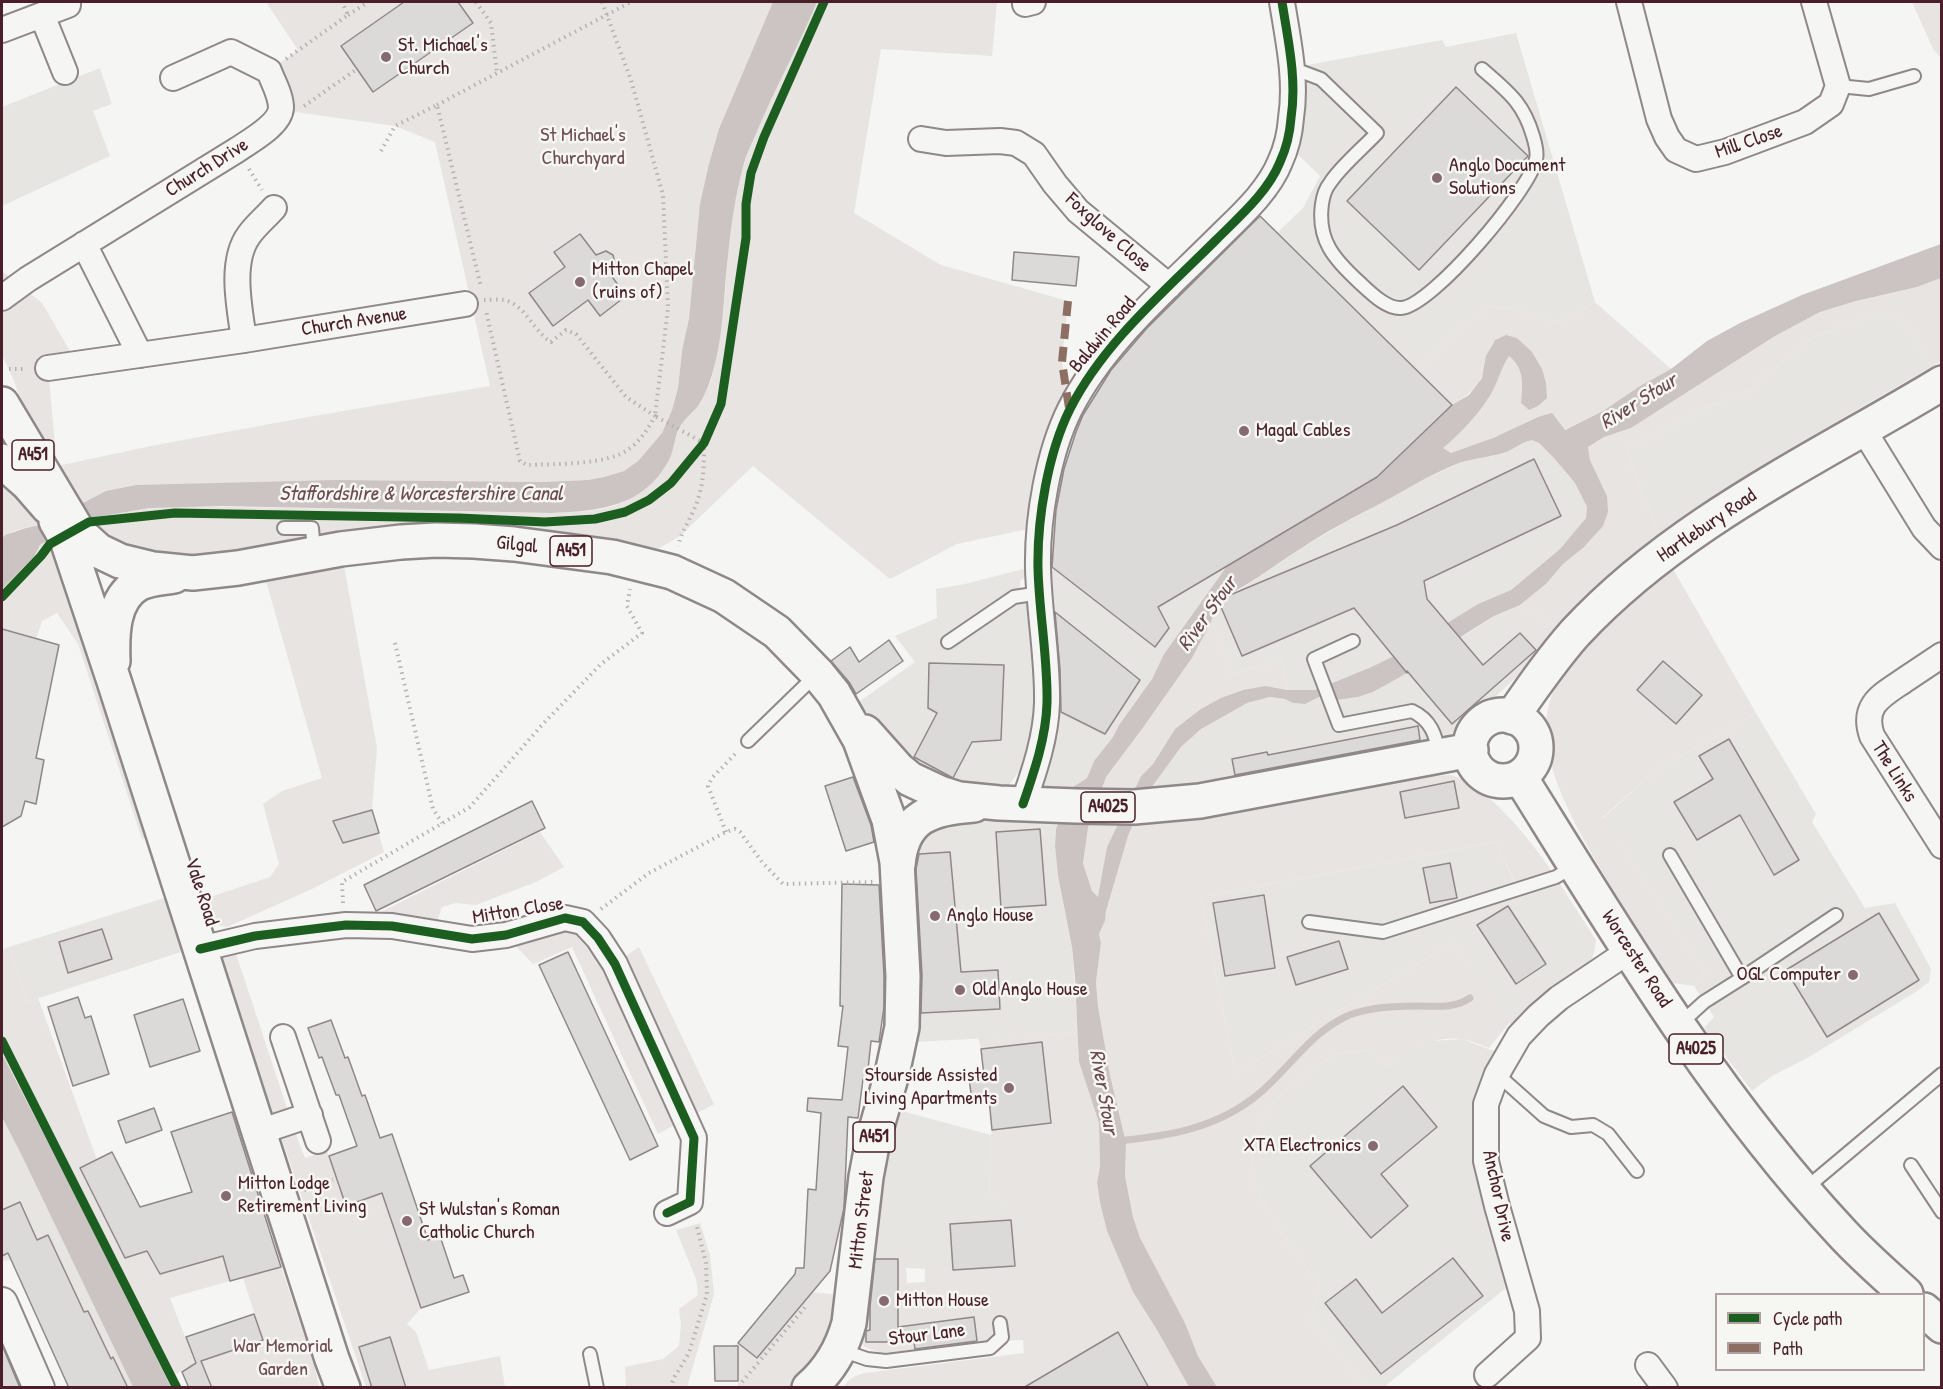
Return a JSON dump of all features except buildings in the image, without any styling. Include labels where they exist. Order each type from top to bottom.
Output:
[{"type":"main road","name":"Hartlebury Road","points":[[1512,717],[1535,683],[1575,634],[1610,598],[1648,566],[1710,520],[1941,383]]},
{"type":"main road","name":"A451","points":[[2,405],[62,520]]},
{"type":"main road","name":"A451","points":[[2,439],[62,520]]},
{"type":"main road","points":[[2,461],[28,484],[62,520]]},
{"type":"main road","name":"Gilgal","points":[[62,520],[99,550],[120,561],[172,572],[193,573],[238,568],[314,554],[401,542],[474,541],[554,549],[636,562],[672,572],[724,596],[777,632],[826,683],[860,740],[876,781],[893,837],[898,879]]},
{"type":"main road","name":"Vale Road","points":[[62,520],[337,1378]]},
{"type":"main road","points":[[114,681],[114,632],[119,608],[126,594],[139,583],[151,579],[193,573]]},
{"type":"main road","points":[[826,683],[887,759],[910,779],[959,799],[1023,804]]},
{"type":"main road","points":[[1494,717],[1512,717],[1527,725],[1535,740],[1536,749],[1532,765],[1520,777],[1504,781],[1487,777],[1475,766],[1470,750],[1474,733],[1479,726],[1494,717]]},
{"type":"main road","name":"A4025","points":[[898,879],[903,839],[907,830],[922,817],[947,808],[1023,804],[1107,807],[1170,805],[1470,750]]},
{"type":"main road","name":"Worcester Road","points":[[1520,777],[1629,951],[1739,1109],[1842,1233],[1905,1293]]},
{"type":"main road","name":"Mitton Street","points":[[814,1385],[840,1349],[850,1316],[868,1168],[902,1027],[903,976],[898,879]]},
{"type":"street","name":"Baldwin Road","points":[[1023,804],[1041,744],[1047,705],[1040,593],[1039,528],[1054,450],[1069,411],[1087,379],[1108,351],[1249,206],[1280,163],[1292,118],[1292,68],[1282,2]]},
{"type":"street","name":"Mill Close","points":[[1629,2],[1659,119],[1676,150],[1696,159],[1725,152],[1804,122],[1831,104],[1838,86]]},
{"type":"street","points":[[1814,2],[1838,86]]},
{"type":"street","points":[[2,30],[68,4]]},
{"type":"street","points":[[42,15],[65,72]]},
{"type":"street","points":[[173,78],[231,52],[269,71],[279,97],[281,110]]},
{"type":"street","name":"Church Drive","points":[[2,298],[264,132],[276,120],[281,110]]},
{"type":"street","name":"Foxglove Close","points":[[921,139],[946,143],[1000,141],[1016,143],[1034,154],[1078,211],[1169,286]]},
{"type":"street","points":[[244,340],[237,286],[239,260],[247,237],[274,208]]},
{"type":"street","points":[[84,244],[140,355]]},
{"type":"street","name":"Church Avenue","points":[[48,368],[244,340],[473,296]]},
{"type":"street","points":[[1863,429],[1924,528],[1941,547]]},
{"type":"street","name":"The Links","points":[[1941,655],[1880,697],[1872,707],[1868,719],[1872,736],[1941,846]]},
{"type":"street","name":"Mitton Close","points":[[200,949],[255,936],[346,925],[392,926],[471,939],[506,936],[565,918],[584,921],[615,964],[694,1138],[690,1202]]},
{"type":"street","name":"Anchor Drive","points":[[1487,1375],[1528,1338],[1527,1311],[1486,1161],[1486,1104],[1497,1074],[1519,1036],[1538,1016],[1582,982],[1629,951]]},
{"type":"street","points":[[283,1037],[318,1141]]},
{"type":"street","points":[[259,1132],[310,1115]]},
{"type":"street","points":[[668,1213],[690,1202]]},
{"type":"street","points":[[2,1303],[39,1388]]},
{"type":"street","points":[[1648,1365],[1665,1388]]},
{"type":"lane","points":[[1292,68],[1321,79],[1377,133],[1329,184],[1323,197],[1321,228],[1325,243],[1344,266],[1374,295],[1389,306],[1400,308],[1412,305],[1424,297],[1468,256],[1506,211],[1536,160],[1533,136],[1521,106],[1482,69]]},
{"type":"lane","points":[[1838,86],[1869,89],[1914,76]]},
{"type":"lane","points":[[284,528],[312,528],[314,554]]},
{"type":"lane","points":[[948,642],[1014,597],[1040,593]]},
{"type":"lane","points":[[1353,641],[1314,659],[1339,725],[1412,711],[1423,716],[1436,738],[1439,756]]},
{"type":"lane","points":[[748,741],[826,683]]},
{"type":"lane","points":[[1670,855],[1742,978]]},
{"type":"lane","points":[[1309,922],[1383,932],[1556,877],[1575,865]]},
{"type":"lane","points":[[1679,1025],[1704,1002],[1836,915]]},
{"type":"lane","points":[[1497,1074],[1544,1116],[1571,1127],[1593,1125],[1608,1134],[1637,1171]]},
{"type":"lane","points":[[1804,1190],[1941,1074]]},
{"type":"lane","points":[[1911,1165],[1941,1212]]},
{"type":"lane","name":"Stour Lane","points":[[840,1349],[867,1359],[886,1361],[990,1348],[1002,1337],[1000,1323]]},
{"type":"lane","points":[[590,1354],[597,1388]]},
{"type":"path","points":[[342,2],[348,15]]},
{"type":"path","points":[[269,71],[368,2]]},
{"type":"path","points":[[476,2],[491,23],[496,73]]},
{"type":"path","points":[[602,2],[631,81],[663,195],[668,308],[655,416],[645,434],[628,451],[609,458],[527,465],[520,461],[484,300],[505,300],[522,309],[540,335],[551,342],[566,330],[576,334],[626,398],[655,416],[663,422],[704,443]]},
{"type":"path","points":[[381,151],[395,126],[631,2]]},
{"type":"path","points":[[281,110],[294,112],[357,69]]},
{"type":"path","points":[[437,105],[473,296]]},
{"type":"path","points":[[237,150],[274,208]]},
{"type":"path","points":[[693,457],[709,433]]},
{"type":"path","points":[[672,572],[680,536],[698,500],[704,477],[704,443]]},
{"type":"path","points":[[346,925],[342,882],[470,807],[541,726],[601,664],[642,633],[627,606],[636,562]]},
{"type":"path","points":[[395,643],[433,809],[442,823]]},
{"type":"path","points":[[726,832],[708,786],[712,778],[748,741]]},
{"type":"path","points":[[584,921],[649,873],[735,829],[783,884],[898,879]]},
{"type":"path","points":[[670,1388],[689,1353],[707,1294],[706,1263],[690,1202]]},
{"type":"path","points":[[742,1388],[742,1382],[806,1306]]},
{"type":"shaded area","points":[[1516,33],[1595,302],[1562,322],[1543,319],[1523,311],[1490,306],[1448,339],[1424,363],[1415,368],[1452,405],[1377,477],[1227,566],[1164,654],[1152,679],[1094,761],[1087,778],[1070,789],[1066,795],[1039,789],[1038,569],[1069,411],[1249,206],[1278,232],[1303,208],[1320,176],[1286,143],[1292,68],[1442,40],[1446,47]]},
{"type":"shaded area","points":[[100,68],[112,104],[93,111],[110,156],[2,206],[2,107]]},
{"type":"shaded area","points":[[1881,313],[1907,322],[1931,367],[1777,456],[1704,503],[1659,536],[1626,450],[1703,409],[1753,389],[1780,363],[1817,335]]},
{"type":"shaded area","points":[[1532,439],[1553,457],[1575,483],[1587,507],[1586,518],[1560,549],[1511,590],[1478,604],[1392,657],[1315,690],[1287,690],[1282,660],[1232,674],[1211,622],[1218,600],[1236,592],[1300,549],[1346,522],[1423,480],[1478,457],[1489,457],[1506,452],[1521,442]]},
{"type":"shaded area","points":[[1027,568],[1027,576],[1020,581],[1020,596],[1021,600],[1030,607],[1036,698],[1028,755],[1009,785],[999,790],[928,778],[853,706],[915,662],[895,636],[937,618],[936,589]]},
{"type":"shaded area","points":[[1520,605],[1560,628],[1520,674],[1444,739],[1146,795],[1181,747],[1201,729],[1226,713],[1247,703],[1270,697],[1305,704],[1319,697],[1337,700],[1373,692],[1402,676],[1494,616]]},
{"type":"shaded area","points":[[1756,713],[1816,814],[1812,822],[1865,908],[1895,903],[1931,969],[1929,982],[1917,991],[1809,1057],[1772,1076],[1752,1091],[1704,1028],[1714,1017],[1694,986],[1705,972],[1603,818],[1655,771]]},
{"type":"shaded area","points":[[1006,817],[1058,819],[1055,846],[1058,876],[1072,947],[1078,1033],[916,1042],[921,1013],[919,955],[911,880],[916,840],[937,827],[970,819]]},
{"type":"shaded area","points":[[1495,842],[1520,893],[1558,881],[1596,940],[1594,953],[1582,982],[1519,1036],[1453,943],[1235,1073],[1201,897]]},
{"type":"shaded area","points":[[164,898],[181,952],[27,1002],[9,947]]},
{"type":"shaded area","points":[[1462,1039],[1507,1056],[1486,1104],[1517,1279],[1384,1387],[1365,1387],[1311,1320],[1319,1285],[1279,1229],[1257,1191],[1252,1172],[1253,1148],[1269,1106],[1311,1068],[1338,1054],[1371,1050],[1386,1067],[1407,1051],[1430,1041]]},
{"type":"shaded area","points":[[898,1110],[991,1135],[989,1199],[1022,1202],[1022,1265],[953,1270],[906,1268],[898,1259],[870,1259],[875,1198]]},
{"type":"shaded area","points":[[2,1117],[133,1387],[68,1387],[13,1260],[2,1261]]},
{"type":"green space","name":"St Michael's Churchyard","points":[[266,2],[404,2],[341,46],[374,92],[473,23],[458,2],[795,2],[682,351],[678,388],[672,410],[662,433],[638,461],[624,471],[588,480],[542,482],[337,480],[78,504],[30,422],[2,356],[2,271],[42,303],[70,351],[48,368],[57,466],[156,445],[490,386],[435,142],[395,126],[281,110],[269,71],[298,50]]},
{"type":"green space","points":[[817,2],[997,2],[992,56],[881,49],[854,213],[941,265],[1068,301],[1062,362],[1069,411],[1028,529],[957,544],[890,579],[753,466],[680,536],[658,549],[563,536],[201,560],[128,554],[86,519],[149,508],[184,506],[552,513],[603,509],[628,499],[654,478],[666,464],[681,426],[701,402],[711,380],[722,326],[732,217],[744,164],[769,102]]},
{"type":"green space","points":[[1912,2],[1941,2],[1941,58],[1933,49]]},
{"type":"green space","points":[[1941,278],[1941,361],[1931,367],[1907,322],[1881,313],[1817,335],[1780,363],[1753,389],[1703,409],[1626,450],[1659,536],[1583,603],[1560,628],[1520,605],[1546,584],[1563,564],[1583,548],[1607,496],[1590,460],[1588,447],[1604,437],[1631,428],[1775,336],[1820,312],[1917,287]]},
{"type":"green space","points":[[1595,302],[1671,369],[1640,386],[1603,411],[1564,430],[1538,417],[1493,438],[1452,453],[1442,448],[1469,423],[1486,401],[1509,355],[1520,371],[1521,403],[1529,410],[1517,338],[1506,336],[1498,338],[1493,343],[1480,380],[1468,394],[1452,405],[1414,368],[1424,363],[1448,339],[1490,306],[1523,311],[1543,319],[1562,322]]},
{"type":"green space","points":[[2,481],[28,504],[41,526],[15,531],[2,539]]},
{"type":"green space","points":[[49,539],[60,562],[145,838],[142,839],[78,644],[57,613],[42,621],[36,639],[2,629],[2,589],[34,557],[40,545]]},
{"type":"green space","points":[[343,560],[377,748],[372,810],[384,852],[314,888],[227,927],[217,925],[207,898],[270,877],[279,864],[263,804],[282,791],[322,778],[264,574]]},
{"type":"green space","points":[[1673,569],[1756,713],[1655,771],[1603,817],[1705,972],[1694,986],[1673,983],[1589,849],[1564,800],[1554,774],[1548,749],[1546,724],[1550,701],[1558,682],[1570,664],[1602,628]]},
{"type":"green space","points":[[1211,621],[1232,674],[1282,660],[1287,690],[1266,686],[1175,729],[1153,764],[1141,776],[1107,847],[1099,898],[1092,891],[1083,862],[1088,828],[1106,777],[1192,658]]},
{"type":"green space","points":[[1451,775],[1465,781],[1494,802],[1521,830],[1552,872],[1515,882],[1495,842],[1201,897],[1235,1073],[1453,943],[1511,1021],[1489,1048],[1464,1040],[1440,1040],[1421,1045],[1386,1067],[1371,1050],[1338,1054],[1311,1068],[1269,1106],[1253,1148],[1252,1171],[1257,1191],[1279,1229],[1319,1285],[1311,1320],[1365,1387],[1217,1387],[1198,1356],[1185,1323],[1139,1238],[1125,1176],[1126,1143],[1110,1075],[1096,982],[1101,943],[1099,934],[1105,921],[1128,836],[1135,821]]},
{"type":"green space","points":[[540,832],[564,867],[536,882],[476,905],[456,903],[442,907],[433,933],[375,915]]},
{"type":"green space","points":[[565,918],[615,964],[639,947],[714,1104],[658,1134],[572,947],[533,964],[506,936]]},
{"type":"green space","points":[[9,947],[27,1002],[38,998],[97,1160],[80,1169],[125,1258],[147,1251],[160,1274],[223,1256],[230,1281],[170,1298],[195,1363],[167,1379],[2,1054],[2,950]]},
{"type":"green space","points":[[235,951],[288,1111],[274,1116],[221,960],[224,954]]},
{"type":"green space","points":[[1078,1033],[1079,1062],[1099,1123],[1100,1167],[1097,1182],[1107,1231],[1133,1292],[1189,1387],[1149,1387],[1117,1333],[1023,1387],[843,1388],[852,1378],[865,1373],[1024,1353],[1023,1340],[977,1342],[974,1317],[912,1325],[915,1350],[881,1353],[865,1347],[857,1333],[870,1259],[870,1342],[898,1342],[898,1259],[906,1268],[907,1283],[925,1282],[925,1268],[953,1270],[1022,1264],[1021,1203],[989,1199],[991,1135],[992,1130],[1051,1123],[1042,1042],[981,1049],[978,1038]]},
{"type":"green space","points":[[295,1132],[305,1158],[327,1151],[346,1206],[382,1193],[421,1308],[407,1324],[416,1332],[429,1370],[500,1356],[505,1387],[406,1387],[390,1337],[359,1347],[372,1387],[366,1387],[281,1136]]},
{"type":"green space","points":[[700,1223],[710,1255],[714,1294],[687,1387],[626,1387],[625,1367],[663,1359],[679,1346],[681,1325],[679,1309],[698,1295],[696,1279],[676,1230]]},
{"type":"green space","name":"War Memorial Garden","points":[[281,1267],[314,1364],[319,1387],[212,1387],[201,1361],[263,1340],[243,1278]]},
{"type":"green space","points":[[783,1289],[840,1295],[834,1330],[801,1380],[789,1387],[738,1387],[738,1366],[733,1366],[733,1346]]},
{"type":"water","name":"Staffordshire & Worcestershire Canal","points":[[773,2],[817,2],[744,162],[732,222],[721,335],[710,381],[698,406],[678,430],[669,460],[659,476],[647,488],[633,497],[603,508],[552,513],[221,506],[149,508],[86,519],[65,530],[40,545],[34,557],[2,589],[2,539],[5,535],[41,525],[106,491],[137,485],[337,480],[542,482],[588,480],[624,471],[638,461],[662,433],[672,410],[678,388],[682,351],[689,319],[700,204],[709,164],[719,129]]},
{"type":"water","name":"River Stour","points":[[1941,244],[1941,278],[1917,287],[1820,312],[1775,336],[1631,428],[1604,437],[1588,447],[1590,460],[1607,496],[1608,512],[1603,526],[1583,548],[1563,564],[1546,584],[1520,605],[1494,616],[1402,676],[1373,692],[1337,700],[1319,697],[1305,704],[1270,697],[1247,703],[1201,729],[1181,747],[1146,795],[1128,836],[1105,921],[1099,934],[1101,943],[1096,982],[1110,1075],[1126,1143],[1125,1176],[1133,1217],[1140,1238],[1185,1323],[1198,1356],[1217,1387],[1189,1387],[1133,1292],[1107,1231],[1100,1202],[1097,1182],[1100,1167],[1099,1123],[1079,1062],[1072,947],[1058,876],[1055,846],[1056,829],[1066,795],[1070,789],[1087,778],[1094,761],[1152,679],[1164,654],[1227,566],[1377,477],[1452,405],[1469,395],[1482,378],[1486,356],[1495,340],[1506,335],[1517,338],[1532,352],[1542,369],[1547,398],[1529,410],[1521,403],[1520,371],[1509,356],[1486,401],[1469,423],[1443,448],[1451,453],[1552,413],[1565,430],[1603,411],[1640,386],[1671,369],[1707,341],[1740,323],[1802,295]],"holes":[[[1528,441],[1539,443],[1575,483],[1587,507],[1586,518],[1560,549],[1511,590],[1478,604],[1392,657],[1369,668],[1315,690],[1287,690],[1266,686],[1243,690],[1201,709],[1175,729],[1153,764],[1141,776],[1107,847],[1098,897],[1092,891],[1083,863],[1088,828],[1106,777],[1192,658],[1211,622],[1218,600],[1250,582],[1310,542],[1436,473],[1472,459],[1507,452]]]},
{"type":"water","points":[[2,1054],[171,1387],[133,1387],[2,1117]]},
{"type":"waterway","name":"River Stour","points":[[1117,1141],[1175,1133],[1228,1114],[1261,1092],[1321,1032],[1345,1017],[1371,1009],[1458,1004],[1470,998]]},
{"type":"marked path","points":[[1068,301],[1062,362],[1069,408]]},
{"type":"cycle path","points":[[2,597],[50,544],[89,522],[175,513],[459,518],[545,522],[595,519],[625,512],[649,500],[671,483],[704,443],[721,404],[746,238],[746,204],[751,173],[764,137],[824,2]]},
{"type":"cycle path","points":[[1023,804],[1039,755],[1046,716],[1046,669],[1038,568],[1039,529],[1045,487],[1062,426],[1084,385],[1118,339],[1252,204],[1275,173],[1290,129],[1293,103],[1291,60],[1282,2]]},
{"type":"cycle path","points":[[200,949],[255,936],[346,925],[392,926],[472,939],[506,935],[565,918],[583,922],[598,938],[615,964],[694,1138],[690,1202],[667,1213]]},
{"type":"cycle path","points":[[2,1041],[177,1388]]},
{"type":"place","name":"St. Michael's Church","points":[[386,57]]},
{"type":"place","name":"Anglo Document Solutions","points":[[1437,178]]},
{"type":"place","name":"Mitton Chapel (ruins of)","points":[[580,282]]},
{"type":"place","name":"Magal Cables","points":[[1244,431]]},
{"type":"place","name":"Anglo House","points":[[935,916]]},
{"type":"place","name":"OGL Computer","points":[[1853,975]]},
{"type":"place","name":"Old Anglo House","points":[[960,990]]},
{"type":"place","name":"Stourside Assisted Living Apartments","points":[[1009,1088]]},
{"type":"place","name":"XTA Electronics","points":[[1373,1146]]},
{"type":"place","name":"Mitton Lodge Retirement Living","points":[[226,1196]]},
{"type":"place","name":"St Wulstan's Roman Catholic Church","points":[[407,1221]]},
{"type":"place","name":"Mitton House","points":[[884,1301]]}]
